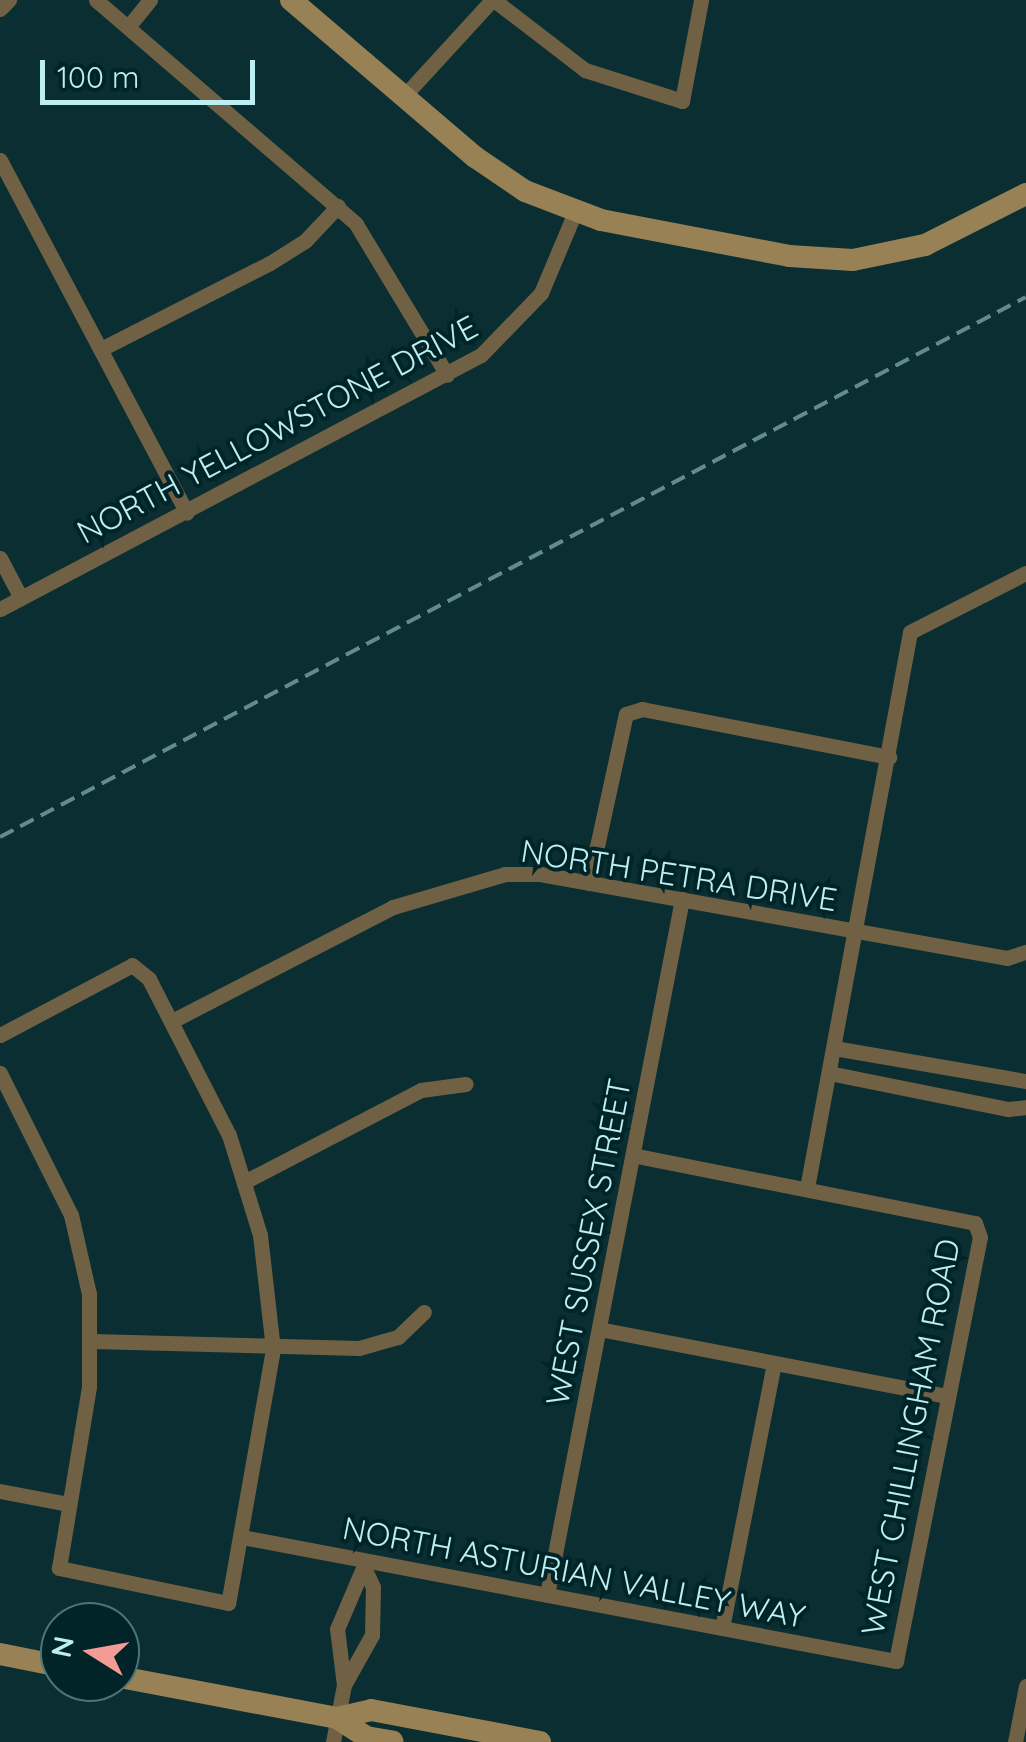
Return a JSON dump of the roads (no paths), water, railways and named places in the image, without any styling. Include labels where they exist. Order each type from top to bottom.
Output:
[{"type":"street","points":[[0,9],[9,0]]},
{"type":"street","points":[[96,0],[338,206],[373,244],[447,376]]},
{"type":"street","points":[[128,27],[150,0]]},
{"type":"street","points":[[291,0],[503,178],[575,212],[789,256],[852,260],[925,244],[1026,194]]},
{"type":"street","points":[[404,96],[493,0],[585,70],[682,101],[701,0]]},
{"type":"street","points":[[0,160],[187,513]]},
{"type":"street","points":[[101,349],[270,264],[338,206]]},
{"type":"street","name":"NORTH YELLOWSTONE DRIVE","points":[[0,609],[447,376],[499,342],[533,304],[558,266],[575,212]]},
{"type":"street","points":[[0,558],[21,598]]},
{"type":"street","points":[[632,1155],[807,1188],[910,632],[1026,573]]},
{"type":"street","points":[[589,883],[626,714],[642,709],[889,757]]},
{"type":"street","name":"NORTH PETRA DRIVE","points":[[172,1021],[424,894],[505,874],[589,883],[1007,958],[1026,952]]},
{"type":"street","name":"WEST SUSSEX STREET","points":[[547,1594],[682,899]]},
{"type":"street","points":[[0,1035],[132,965],[149,979],[172,1021],[246,1181],[266,1275],[273,1349],[228,1603],[72,1576],[58,1568],[92,1342],[83,1254],[71,1215],[0,1073]]},
{"type":"street","points":[[834,1048],[1026,1081]]},
{"type":"street","points":[[829,1073],[995,1106],[1026,1107]]},
{"type":"street","points":[[995,1106],[990,1092],[998,1076]]},
{"type":"street","points":[[246,1181],[421,1090],[466,1084]]},
{"type":"street","points":[[0,1115],[17,1106]]},
{"type":"street","name":"WEST CHILLINGHAM ROAD","points":[[807,1188],[975,1223],[980,1237],[896,1662]]},
{"type":"street","points":[[92,1342],[359,1348],[398,1337],[424,1312]]},
{"type":"street","points":[[598,1329],[948,1396]]},
{"type":"street","points":[[722,1628],[774,1364]]},
{"type":"street","points":[[0,1491],[68,1504]]},
{"type":"street","name":"NORTH ASTURIAN VALLEY WAY","points":[[242,1536],[366,1566],[547,1594],[896,1662]]},
{"type":"street","points":[[344,1685],[337,1629],[366,1566]]},
{"type":"street","points":[[333,1742],[344,1685],[372,1635],[373,1586],[366,1566]]},
{"type":"street","points":[[344,1616],[370,1622]]},
{"type":"street","points":[[0,1654],[40,1662]]},
{"type":"street","points":[[140,1681],[337,1718],[366,1737],[393,1742]]},
{"type":"street","points":[[1014,1742],[1026,1686]]},
{"type":"street","points":[[337,1718],[371,1710],[540,1742]]},
{"type":"railway","points":[[0,837],[1026,297]]}]
